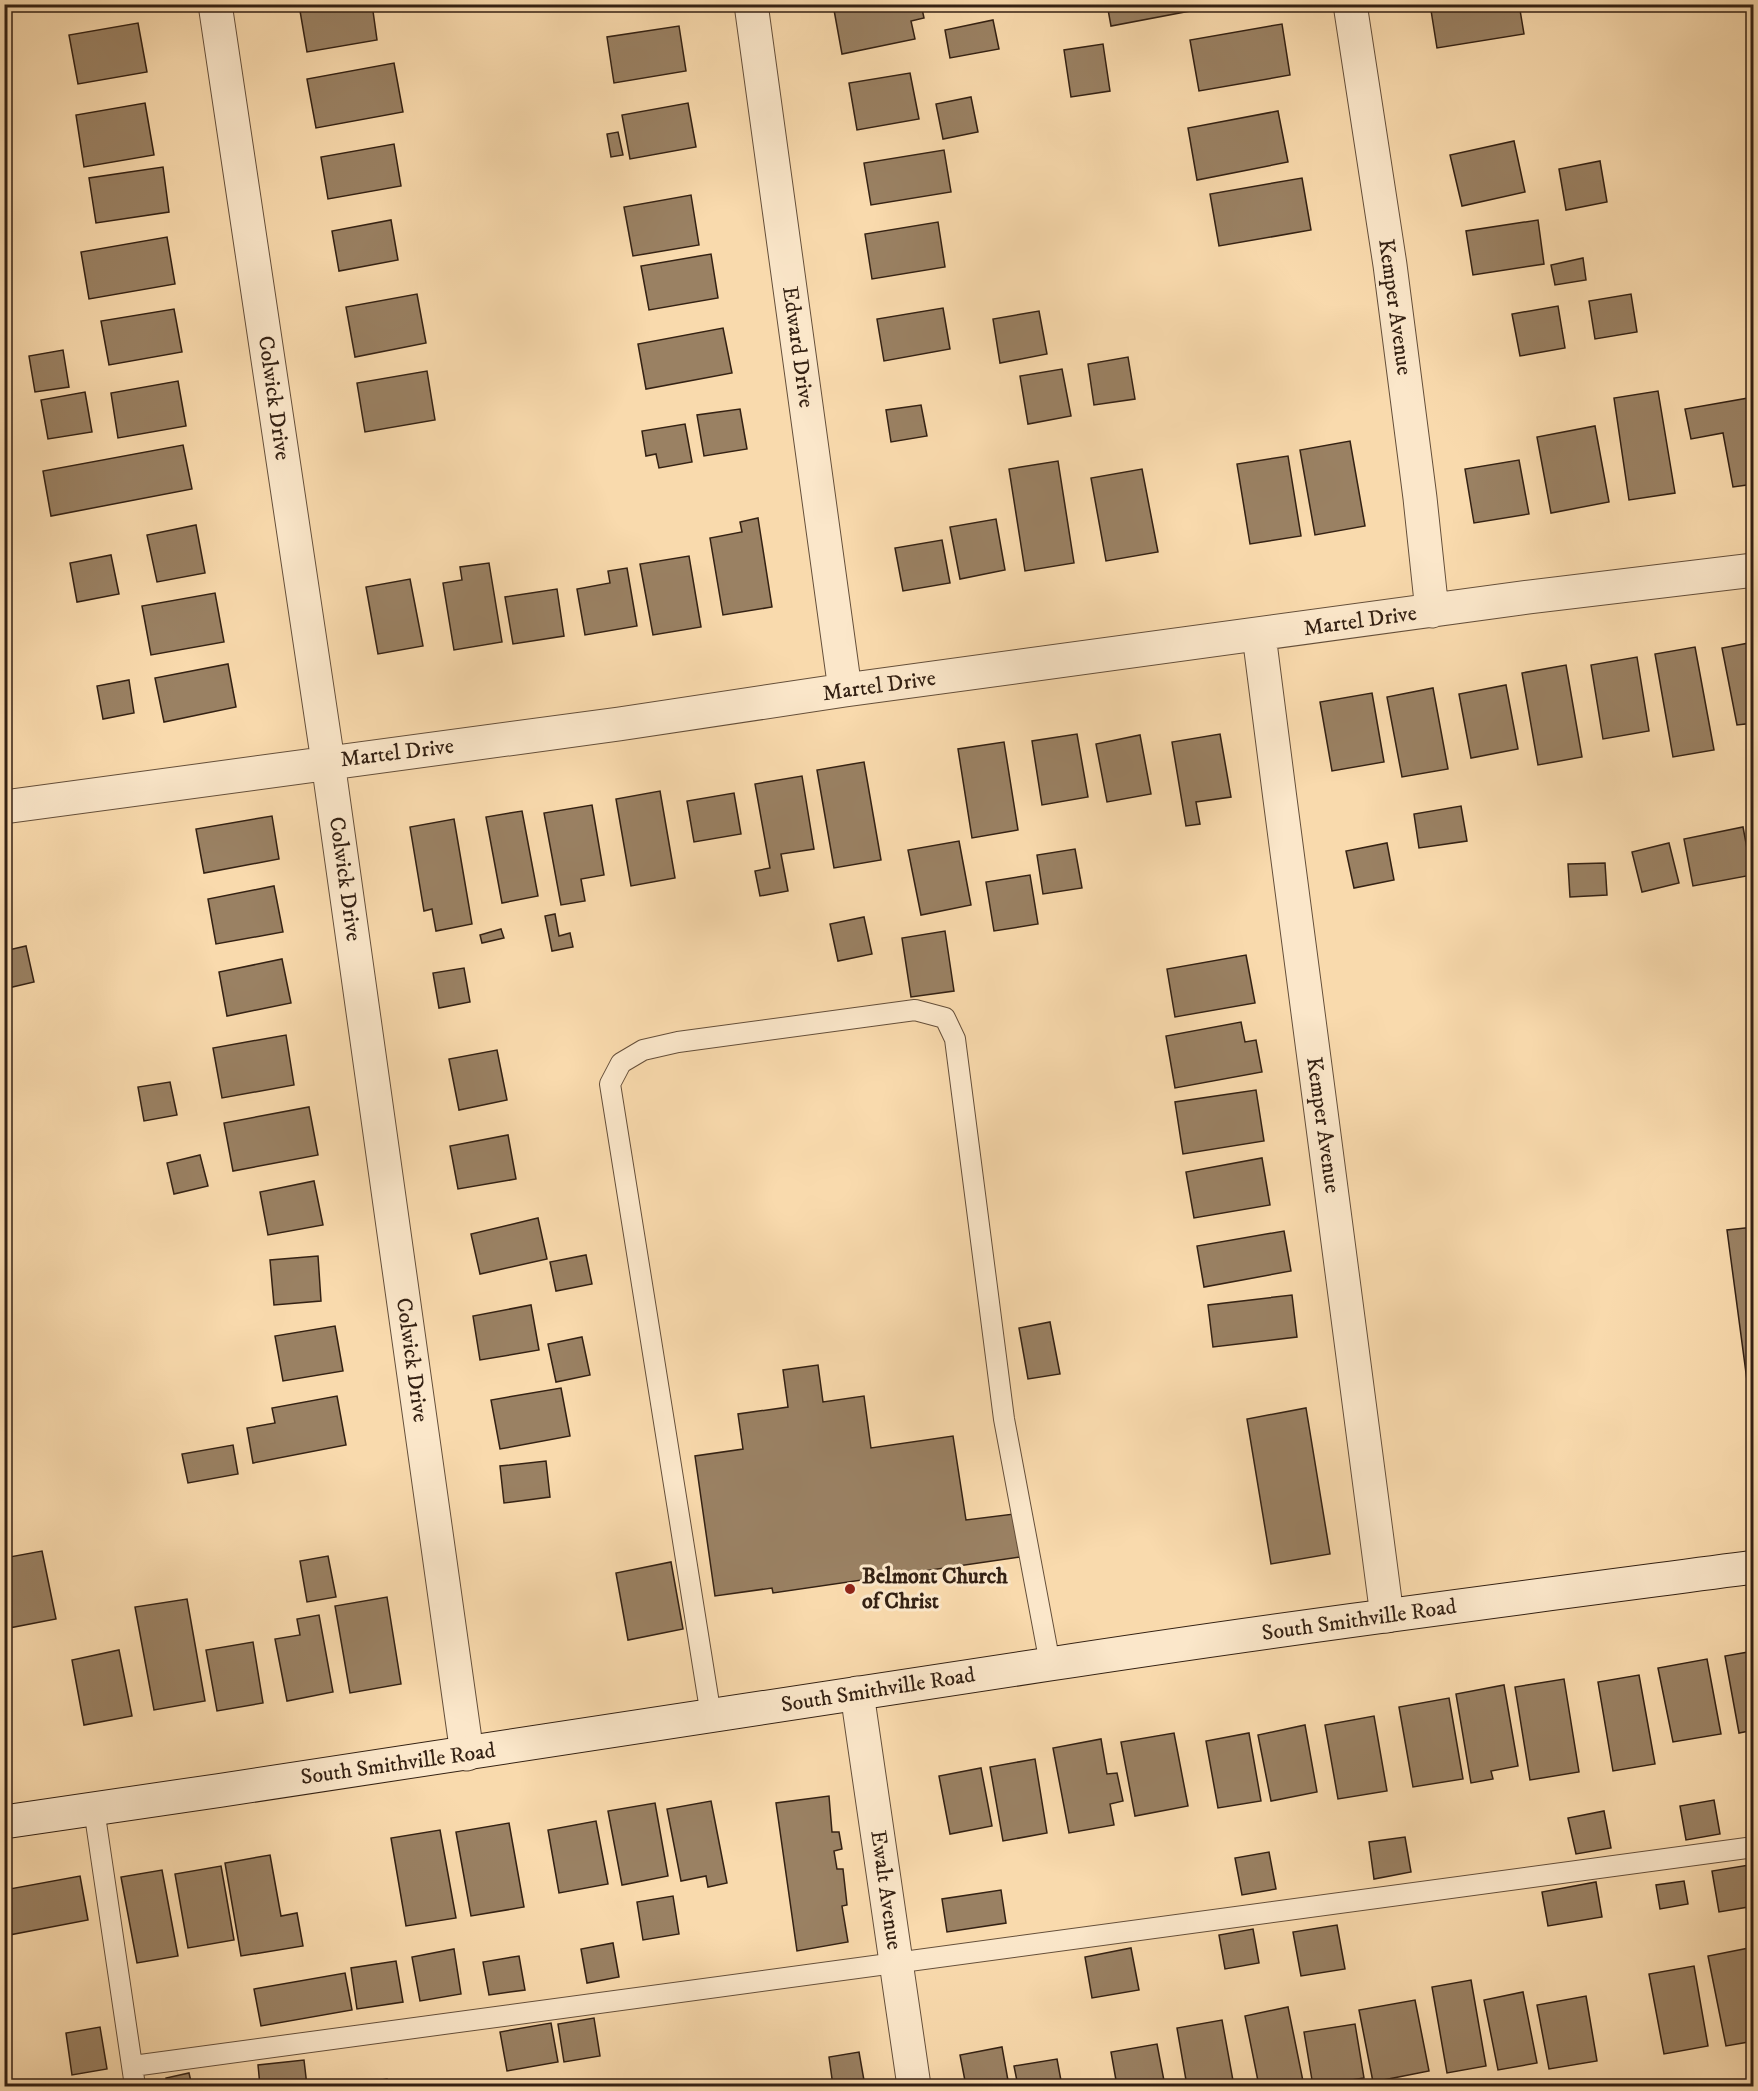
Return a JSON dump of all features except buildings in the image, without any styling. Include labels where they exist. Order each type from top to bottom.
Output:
[{"type":"street","name":"Colwick Drive","points":[[215,4],[328,762],[466,1755]]},
{"type":"street","name":"Edward Drive","points":[[751,4],[845,690]]},
{"type":"street","name":"Kemper Avenue","points":[[1350,4],[1390,265],[1432,611]]},
{"type":"street","name":"Martel Drive","points":[[4,807],[619,724],[845,690],[1754,570]]},
{"type":"street","name":"Kemper Avenue","points":[[1259,635],[1387,1616]]},
{"type":"street","name":"South Smithville Road","points":[[4,1822],[466,1755],[1050,1664],[1754,1567]]},
{"type":"street","name":"Ewalt Avenue","points":[[857,1693],[914,2086]]},
{"type":"lane","points":[[711,1716],[609,1084],[621,1064],[643,1050],[678,1042],[915,1010],[945,1018],[955,1039],[1004,1419],[1050,1664]]},
{"type":"lane","points":[[94,1809],[135,2086]]},
{"type":"lane","points":[[133,2066],[1754,1847]]},
{"type":"place","name":"Belmont Church of Christ","points":[[850,1589]]}]
